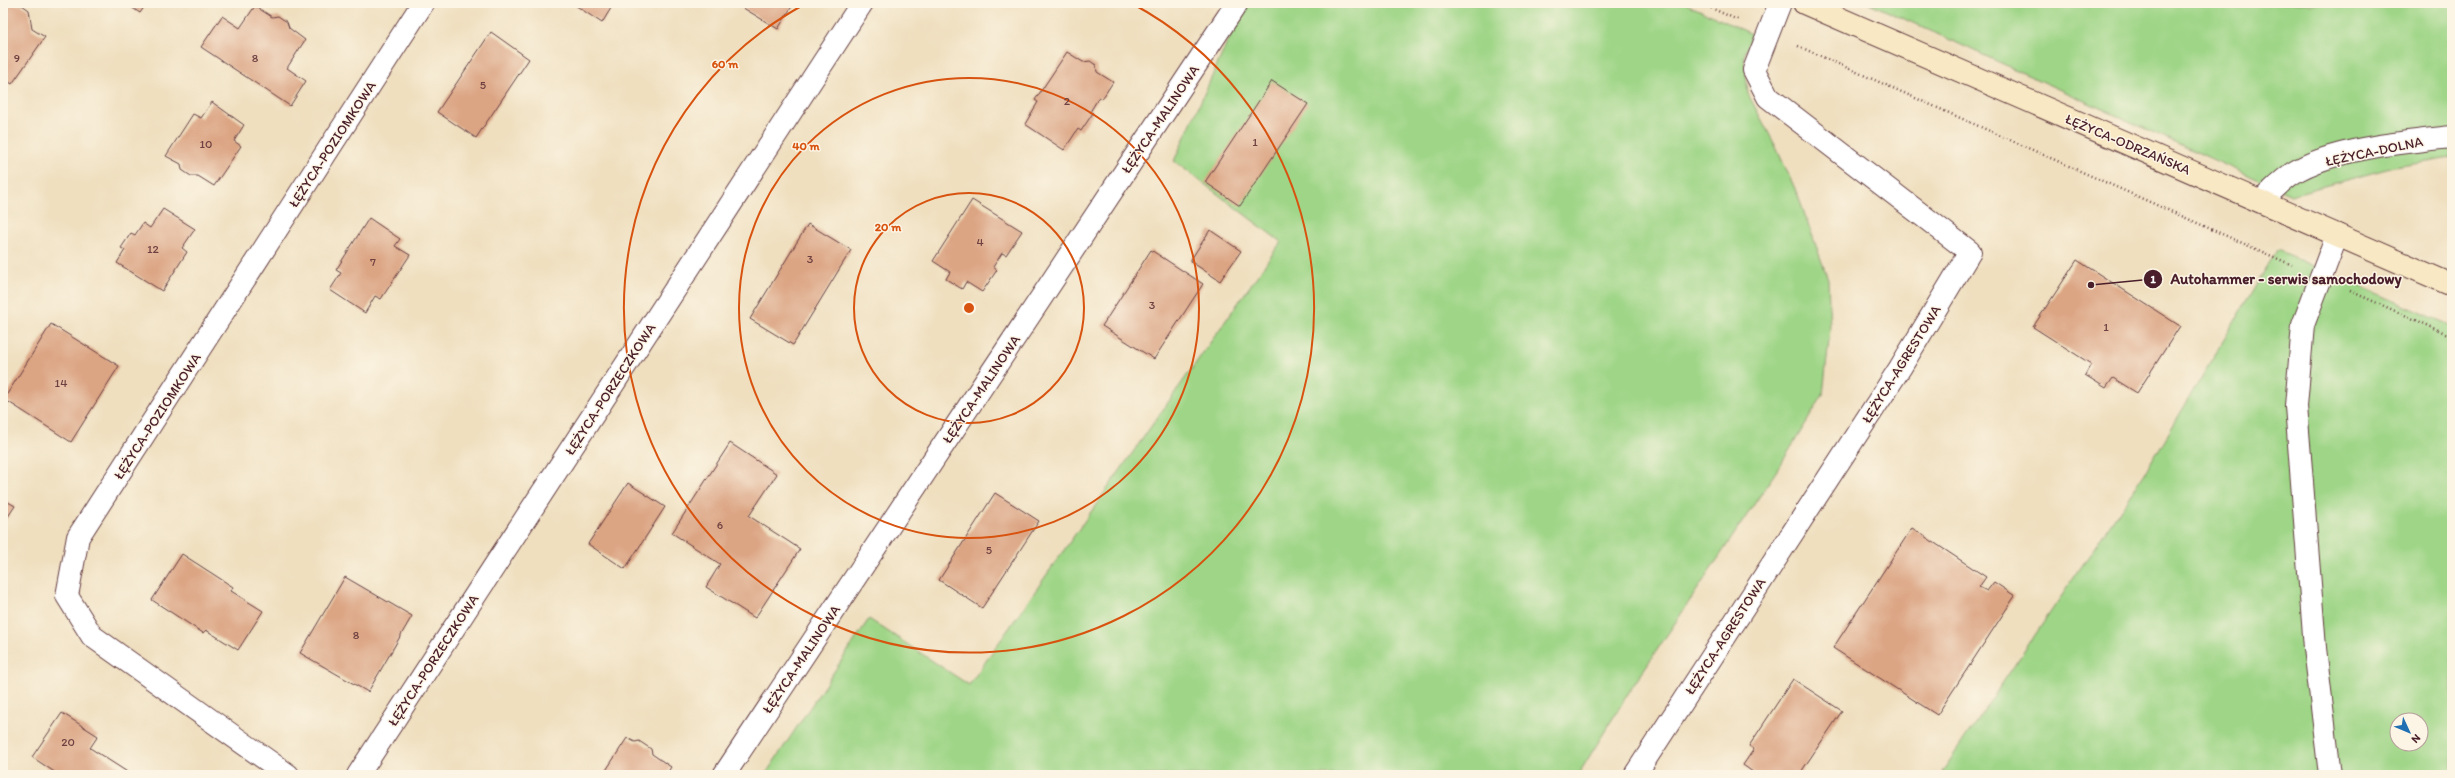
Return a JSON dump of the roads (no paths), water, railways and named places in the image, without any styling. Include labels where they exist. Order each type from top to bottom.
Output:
[{"type":"main road","name":"ŁĘŻYCA-ODRZAŃSKA","points":[[1804,3],[2452,285]]},
{"type":"street","name":"ŁĘŻYCA-POZIOMKOWA","points":[[288,775],[92,636],[67,596],[78,537],[423,3]]},
{"type":"street","name":"ŁĘŻYCA-PORZECZKOWA","points":[[358,775],[862,3]]},
{"type":"street","name":"ŁĘŻYCA-MALINOWA","points":[[724,775],[1237,3]]},
{"type":"street","name":"ŁĘŻYCA-AGRESTOWA","points":[[1635,775],[1900,368],[1970,252],[1768,97],[1754,70],[1780,3]]},
{"type":"street","name":"ŁĘŻYCA-DOLNA","points":[[2261,201],[2293,173],[2333,156],[2411,141],[2452,137]]},
{"type":"street","points":[[2330,775],[2315,648],[2296,406],[2303,325],[2337,235]]},
{"type":"place","name":"Autohammer - serwis samochodowy","points":[[2091,285]]}]
